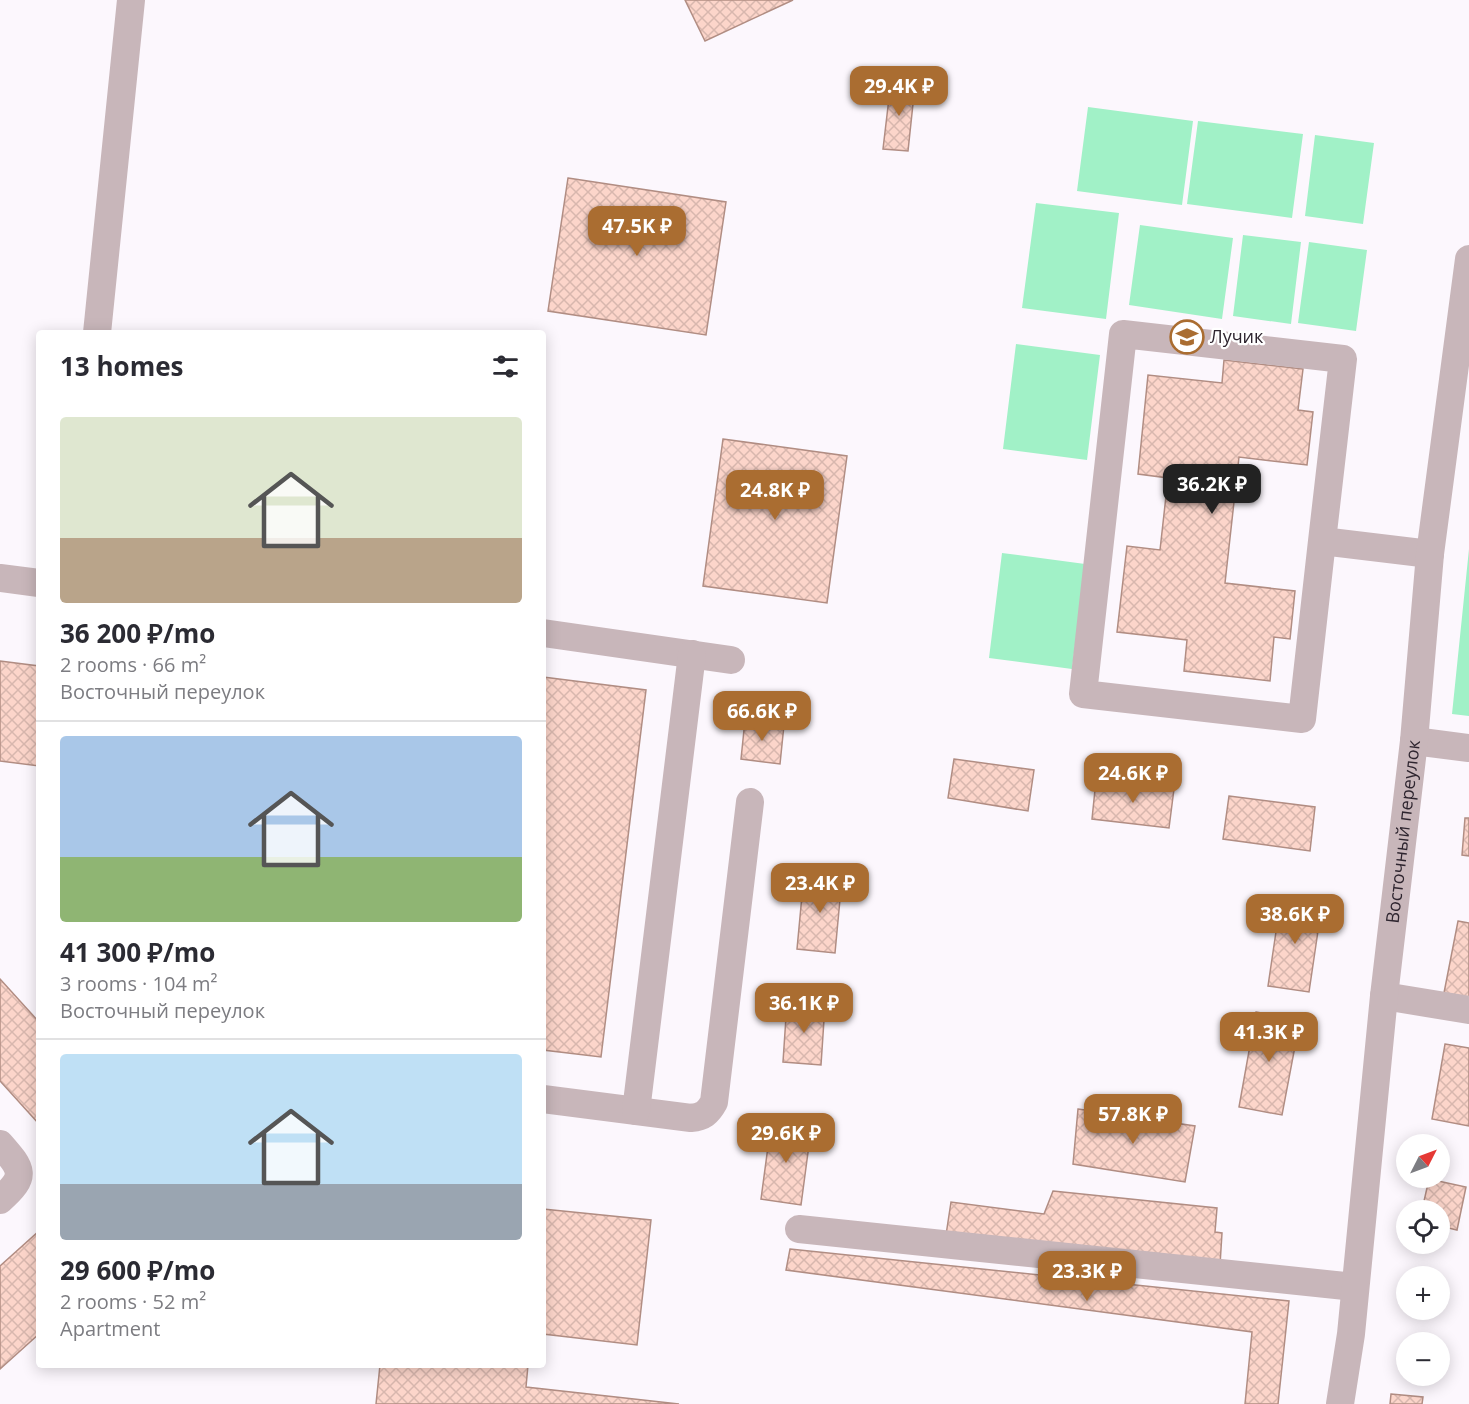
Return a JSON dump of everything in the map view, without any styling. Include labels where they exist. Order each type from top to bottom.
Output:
[{"type":"street","points":[[97,330],[131,0]]},
{"type":"street","name":"Восточный переулок","points":[[1340,1404],[1351,1334],[1384,996],[1414,741],[1430,554],[1460,400],[1469,259]]},
{"type":"street","points":[[1123,334],[1342,359],[1322,541],[1302,719],[1083,694],[1123,334]]},
{"type":"street","points":[[1322,541],[1430,554]]},
{"type":"street","points":[[0,578],[36,583]]},
{"type":"street","points":[[546,633],[731,660]]},
{"type":"street","points":[[636,1111],[692,654]]},
{"type":"street","points":[[1414,741],[1469,748]]},
{"type":"street","points":[[546,1099],[691,1118],[700,1117],[709,1111],[714,1102],[750,802]]},
{"type":"street","points":[[1384,996],[1469,1010]]},
{"type":"street","points":[[0,1144],[20,1171],[18,1182],[0,1200]]},
{"type":"street","points":[[799,1228],[1355,1287]]},
{"type":"green space","points":[[1088,107],[1193,121],[1182,205],[1077,191]]},
{"type":"green space","points":[[1198,121],[1303,134],[1292,218],[1187,204]]},
{"type":"green space","points":[[1315,135],[1374,143],[1363,224],[1305,216]]},
{"type":"green space","points":[[1036,203],[1119,213],[1106,319],[1022,308]]},
{"type":"green space","points":[[1140,225],[1233,238],[1222,319],[1129,305]]},
{"type":"green space","points":[[1243,235],[1301,242],[1291,324],[1233,316]]},
{"type":"green space","points":[[1309,242],[1367,250],[1356,331],[1298,323]]},
{"type":"green space","points":[[1016,344],[1100,355],[1087,460],[1003,449]]},
{"type":"green space","points":[[1469,549],[1469,716],[1452,714]]},
{"type":"green space","points":[[1002,553],[1085,564],[1072,669],[989,658]]},
{"type":"building","points":[[685,0],[793,0],[705,41]]},
{"type":"building","points":[[891,81],[915,85],[908,151],[883,149]]},
{"type":"building","points":[[568,178],[726,202],[706,335],[548,311]]},
{"type":"building","points":[[1224,360],[1303,369],[1298,410],[1313,412],[1307,465],[1239,457],[1225,583],[1295,591],[1290,639],[1274,637],[1270,681],[1184,671],[1187,640],[1117,632],[1127,546],[1160,550],[1168,478],[1138,474],[1148,375],[1222,383]]},
{"type":"building","points":[[723,439],[847,456],[827,603],[703,586]]},
{"type":"building","points":[[0,661],[36,666],[36,766],[0,761]]},
{"type":"building","points":[[546,677],[646,690],[601,1057],[546,1050]]},
{"type":"building","points":[[745,720],[784,725],[780,764],[741,759]]},
{"type":"building","points":[[954,759],[1034,770],[1028,811],[948,798]]},
{"type":"building","points":[[1096,780],[1174,789],[1169,828],[1092,819]]},
{"type":"building","points":[[1229,796],[1315,807],[1310,851],[1223,839]]},
{"type":"building","points":[[1465,818],[1469,818],[1469,856],[1462,855]]},
{"type":"building","points":[[804,874],[842,878],[835,953],[797,949]]},
{"type":"building","points":[[1281,898],[1322,904],[1309,992],[1268,986]]},
{"type":"building","points":[[1458,921],[1469,923],[1469,1003],[1443,998]]},
{"type":"building","points":[[0,979],[36,1019],[36,1121],[0,1081]]},
{"type":"building","points":[[787,1002],[825,1005],[821,1065],[783,1062]]},
{"type":"building","points":[[1256,1012],[1300,1020],[1282,1115],[1239,1107]]},
{"type":"building","points":[[1445,1044],[1469,1048],[1469,1126],[1432,1119]]},
{"type":"building","points":[[1078,1109],[1195,1126],[1185,1182],[1073,1164]]},
{"type":"building","points":[[771,1124],[811,1130],[801,1205],[761,1199]]},
{"type":"building","points":[[1450,1184],[1466,1187],[1457,1230],[1450,1228],[1450,1200],[1424,1200],[1427,1188],[1450,1188]]},
{"type":"building","points":[[1053,1191],[1217,1208],[1215,1232],[1222,1233],[1220,1265],[946,1235],[951,1202],[1044,1214]]},
{"type":"building","points":[[546,1209],[651,1220],[637,1345],[546,1334]]},
{"type":"building","points":[[36,1234],[36,1337],[0,1369],[0,1266]]},
{"type":"building","points":[[790,1249],[1289,1301],[1278,1404],[1245,1404],[1252,1332],[786,1270]]},
{"type":"building","points":[[380,1368],[528,1368],[526,1387],[679,1404],[376,1404]]},
{"type":"building","points":[[1391,1394],[1423,1397],[1422,1404],[1390,1404]]},
{"type":"place","name":"Лучик","points":[[1187,337]]}]
